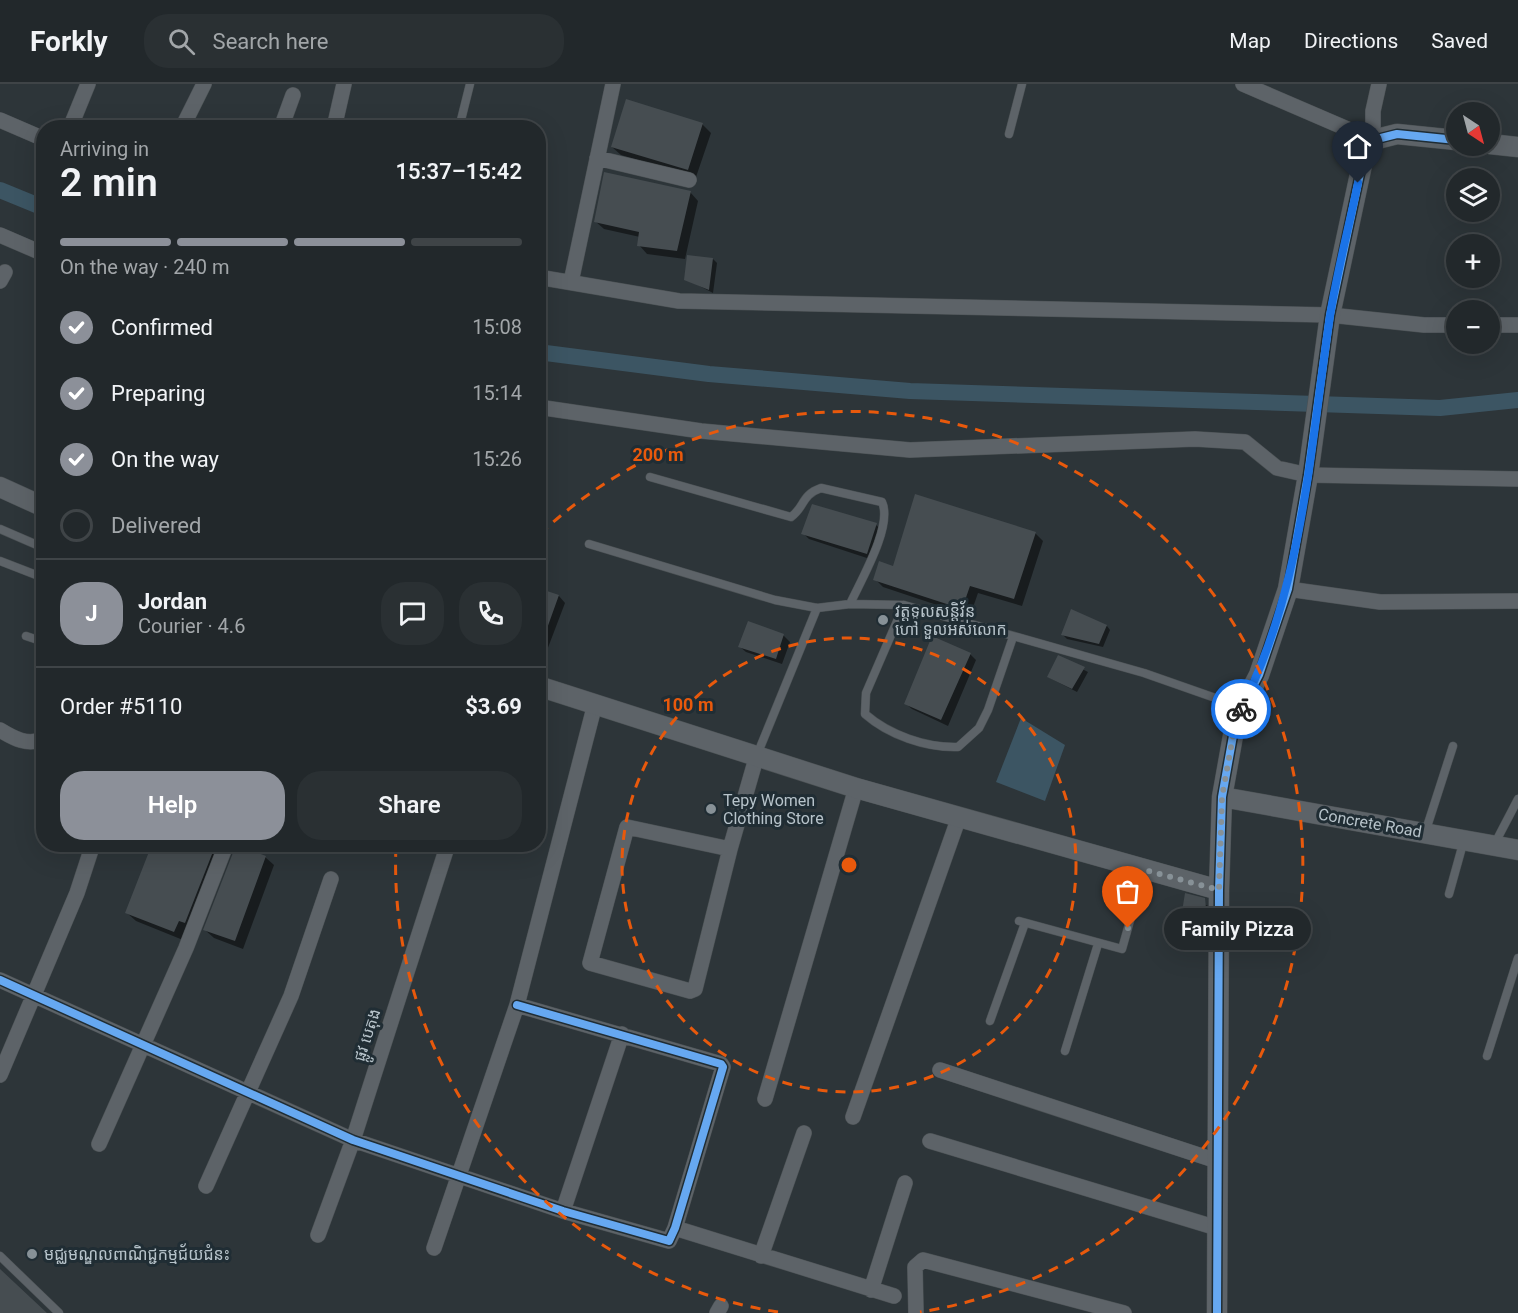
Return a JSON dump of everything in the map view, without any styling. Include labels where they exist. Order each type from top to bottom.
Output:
[{"type":"street","points":[[73,120],[88,84]]},
{"type":"street","points":[[186,120],[204,84]]},
{"type":"street","points":[[336,120],[344,84]]},
{"type":"street","points":[[571,282],[613,84]]},
{"type":"street","points":[[1243,84],[1373,140],[1397,134],[1446,139]]},
{"type":"street","points":[[1216,1313],[1219,890],[1222,797],[1236,719],[1259,675],[1288,590],[1329,324],[1362,160],[1373,140],[1373,111],[1379,84]]},
{"type":"street","points":[[284,120],[293,95]]},
{"type":"street","points":[[0,120],[36,136]]},
{"type":"street","points":[[1500,145],[1518,147]]},
{"type":"street","points":[[597,158],[689,180]]},
{"type":"street","points":[[0,235],[36,251]]},
{"type":"street","points":[[546,278],[679,301],[1329,324],[1446,325]]},
{"type":"street","points":[[1500,325],[1518,325]]},
{"type":"street","points":[[546,408],[701,431],[910,450],[1195,439],[1245,442],[1277,468],[1518,479]]},
{"type":"street","points":[[0,487],[36,503]]},
{"type":"street","points":[[1288,590],[1380,602],[1518,601]]},
{"type":"street","points":[[546,688],[856,788],[1219,890]]},
{"type":"street","points":[[434,1248],[517,1005],[596,704]]},
{"type":"street","points":[[0,730],[16,740],[36,742]]},
{"type":"street","points":[[729,849],[627,827],[589,960],[592,965],[693,991],[729,849],[757,755]]},
{"type":"street","points":[[765,1099],[856,788]]},
{"type":"street","name":"Concrete Road","points":[[1222,797],[1518,850]]},
{"type":"street","points":[[853,1117],[959,817]]},
{"type":"street","points":[[0,1076],[77,894],[90,852]]},
{"type":"street","points":[[99,1144],[186,948],[223,852]]},
{"type":"street","name":"ផ្លូវ បេតុង","points":[[318,1234],[353,1140],[445,852]]},
{"type":"street","points":[[206,1186],[291,996],[331,879]]},
{"type":"street","points":[[0,980],[353,1140],[563,1211],[669,1242],[723,1067],[721,1064],[622,1034],[517,1005]]},
{"type":"street","points":[[563,1211],[622,1034]]},
{"type":"street","points":[[940,1070],[1217,1161]]},
{"type":"street","points":[[761,1256],[804,1133]]},
{"type":"street","points":[[930,1141],[1217,1228]]},
{"type":"street","points":[[871,1290],[904,1183]]},
{"type":"street","points":[[675,1228],[894,1296]]},
{"type":"street","points":[[916,1313],[915,1267],[923,1260],[1124,1313]]},
{"type":"lane","points":[[461,120],[470,84]]},
{"type":"lane","points":[[1009,134],[1022,84]]},
{"type":"lane","points":[[650,477],[791,517],[798,513],[806,496],[821,488],[882,502],[885,519],[869,566],[850,604]]},
{"type":"lane","points":[[0,529],[36,545]]},
{"type":"lane","points":[[590,544],[775,600],[817,608],[850,604],[904,605],[1144,673],[1242,707]]},
{"type":"lane","points":[[0,561],[36,575]]},
{"type":"lane","points":[[904,605],[866,693],[865,714],[879,726],[936,748],[958,747],[978,728],[988,710],[1013,637]]},
{"type":"lane","points":[[757,755],[817,608]]},
{"type":"lane","points":[[26,636],[36,639]]},
{"type":"lane","points":[[1425,833],[1453,746]]},
{"type":"lane","points":[[1494,845],[1518,799]]},
{"type":"lane","points":[[1449,894],[1464,840]]},
{"type":"lane","points":[[990,1021],[1022,922],[1122,949],[1145,870]]},
{"type":"lane","points":[[1065,1050],[1098,944]]},
{"type":"lane","points":[[1487,1056],[1518,958]]},
{"type":"lane","points":[[0,1256],[59,1313]]},
{"type":"water","points":[[1021,718],[1065,745],[1045,801],[996,782]]},
{"type":"building","points":[[626,99],[703,123],[688,170],[611,147]]},
{"type":"building","points":[[604,172],[691,191],[677,251],[637,246],[639,232],[594,222]]},
{"type":"building","points":[[687,255],[713,258],[709,290],[684,280]]},
{"type":"building","points":[[915,494],[1036,532],[1014,599],[970,586],[962,609],[873,580],[879,561],[893,566]]},
{"type":"building","points":[[812,504],[877,523],[867,554],[801,534]]},
{"type":"building","points":[[546,591],[559,595],[546,631]]},
{"type":"building","points":[[1071,609],[1107,625],[1099,644],[1061,635]]},
{"type":"building","points":[[748,621],[784,634],[776,659],[738,647]]},
{"type":"building","points":[[932,636],[971,653],[941,720],[904,704]]},
{"type":"building","points":[[1058,655],[1085,667],[1072,689],[1047,677]]},
{"type":"building","points":[[149,852],[213,852],[185,923],[179,921],[174,932],[125,913]]},
{"type":"building","points":[[233,852],[255,852],[266,856],[235,941],[203,930]]},
{"type":"building","points":[[1185,893],[1205,898],[1207,918],[1182,912]]},
{"type":"building","points":[[0,1269],[47,1313],[0,1313]]},
{"type":"waterway","points":[[0,190],[36,205]]},
{"type":"waterway","points":[[546,353],[709,374],[910,391],[1440,408],[1518,400]]},
{"type":"cycle path","points":[[1217,1313],[1219,890],[1222,797],[1236,719],[1259,675],[1288,589],[1308,475],[1330,315],[1363,160],[1373,140],[1397,134],[1446,139]]},
{"type":"cycle path","points":[[0,980],[353,1140],[563,1211],[669,1241],[675,1228],[723,1067],[721,1064],[517,1005]]},
{"type":"way so far","points":[[1128,928],[1145,870],[1219,890],[1222,797],[1236,719],[1241,709]]},
{"type":"place","name":"វត្តទូលសន្តិវ័ន ហៅ ទួលអស់លោក","points":[[883,620]]},
{"type":"place","name":"Tepy Women Clothing Store","points":[[711,809]]},
{"type":"place","name":"Family Pizza","points":[[1128,928]]},
{"type":"place","name":"មជ្ឈមណ្ឌលពាណិជ្ជកម្មជ័យជំនះ","points":[[32,1254]]},
{"type":"route","points":[[1241,709],[1259,675],[1288,590],[1308,475],[1330,315],[1358,183]]}]
